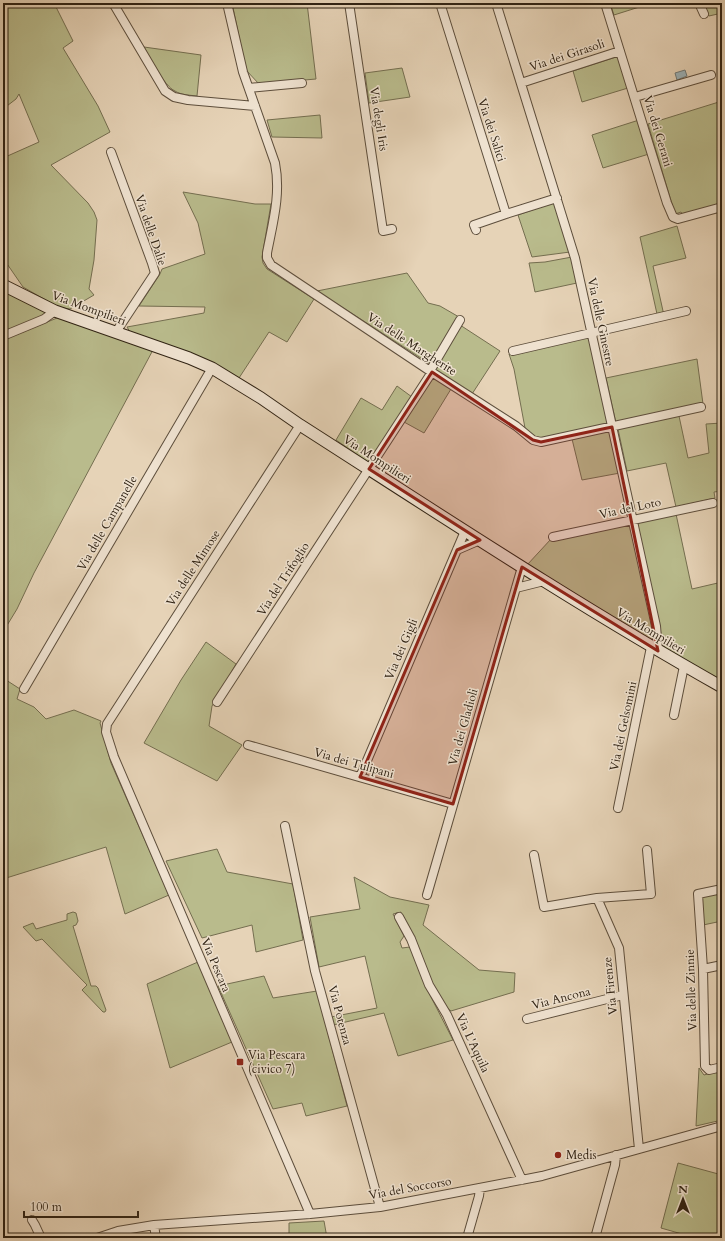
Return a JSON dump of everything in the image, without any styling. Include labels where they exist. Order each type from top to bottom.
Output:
[{"type":"street","points":[[113,3],[165,90],[169,94],[174,97],[188,100],[255,106]]},
{"type":"street","name":"Via delle Margherite","points":[[227,3],[243,72],[275,163],[278,192],[267,258],[271,265],[431,372],[516,426],[533,440],[541,442],[701,407]]},
{"type":"street","name":"Via degli Iris","points":[[349,3],[383,231],[392,229]]},
{"type":"street","name":"Via dei Salici","points":[[440,3],[506,214]]},
{"type":"street","name":"Via delle Ginestre","points":[[496,3],[576,258],[656,626],[655,649]]},
{"type":"street","name":"Via dei Gerani","points":[[605,3],[673,217],[678,219],[722,207]]},
{"type":"street","points":[[699,3],[704,14]]},
{"type":"street","name":"Via dei Girasoli","points":[[521,83],[620,51]]},
{"type":"street","points":[[635,97],[711,75]]},
{"type":"street","points":[[249,88],[302,83]]},
{"type":"street","name":"Via delle Dalie","points":[[111,152],[152,262],[154,273],[116,332]]},
{"type":"street","points":[[476,230],[474,225],[557,198]]},
{"type":"street","name":"Via Mompilieri","points":[[3,285],[55,311],[189,358],[212,368],[261,398],[300,425],[544,581],[655,649],[722,687]]},
{"type":"street","points":[[3,336],[44,319],[55,311]]},
{"type":"street","points":[[512,351],[686,311]]},
{"type":"street","name":"Via del Trifoglio","points":[[218,702],[431,372],[460,320]]},
{"type":"street","name":"Via delle Campanelle","points":[[24,689],[212,368]]},
{"type":"street","name":"Via delle Mimose","points":[[107,724],[300,425]]},
{"type":"street","name":"Via del Loto","points":[[553,537],[713,503]]},
{"type":"street","name":"Via dei Gigli","points":[[360,777],[465,531]]},
{"type":"street","points":[[456,550],[480,540]]},
{"type":"street","name":"Via dei Gladioli","points":[[427,895],[522,567]]},
{"type":"street","points":[[516,588],[544,581]]},
{"type":"street","name":"Via dei Gelsomini","points":[[618,808],[655,649]]},
{"type":"street","points":[[674,715],[684,666]]},
{"type":"street","name":"Via Pescara","points":[[107,724],[106,732],[114,757],[310,1214]]},
{"type":"street","name":"Via dei Tulipani","points":[[248,745],[453,804]]},
{"type":"street","name":"Via Potenza","points":[[285,826],[315,972],[380,1207]]},
{"type":"street","points":[[534,855],[544,907],[597,898],[651,894],[647,850]]},
{"type":"street","name":"Via delle Zinnie","points":[[722,889],[698,894],[703,969],[705,1066],[708,1070],[722,1066]]},
{"type":"street","name":"Via Firenze","points":[[597,898],[618,948],[639,1149]]},
{"type":"street","name":"Via L'Aquila","points":[[400,917],[429,985],[447,1015],[522,1180]]},
{"type":"street","points":[[703,969],[722,965]]},
{"type":"street","name":"Via Ancona","points":[[527,1019],[623,995]]},
{"type":"street","name":"Via del Soccorso","points":[[97,1238],[118,1231],[154,1225],[310,1214],[380,1207],[522,1180],[722,1126]]},
{"type":"street","points":[[595,1238],[615,1165],[616,1155]]},
{"type":"street","points":[[467,1238],[480,1188]]},
{"type":"street","points":[[32,1220],[41,1238]]},
{"type":"street","points":[[154,1225],[156,1238]]},
{"type":"highlighted area","points":[[432,372],[533,440],[541,442],[612,427],[658,651],[522,567],[453,804],[360,777],[457,550],[480,540],[369,469]]},
{"type":"green space","points":[[3,3],[54,3],[73,41],[63,48],[98,106],[110,132],[51,165],[88,203],[97,220],[94,260],[89,289],[94,295],[70,309],[58,307],[23,287],[3,258],[3,158],[39,142],[19,94],[16,99],[3,109]]},
{"type":"green space","points":[[232,3],[307,3],[316,79],[259,84],[246,70]]},
{"type":"green space","points":[[610,3],[652,3],[614,15]]},
{"type":"green space","points":[[704,3],[722,3],[722,13],[709,16]]},
{"type":"green space","points":[[144,47],[201,55],[197,96],[185,95],[175,91],[166,84]]},
{"type":"green space","points":[[619,56],[628,88],[582,102],[573,71]]},
{"type":"green space","points":[[402,68],[410,97],[369,103],[365,73]]},
{"type":"green space","points":[[722,101],[722,205],[683,215],[681,212],[675,214],[648,124]]},
{"type":"green space","points":[[320,115],[322,138],[272,137],[267,120]]},
{"type":"green space","points":[[639,120],[649,154],[603,168],[592,135]]},
{"type":"green space","points":[[183,192],[255,204],[271,204],[262,257],[263,263],[267,269],[314,299],[287,342],[269,332],[239,378],[212,362],[130,332],[127,327],[204,313],[205,307],[139,306],[162,269],[205,254],[198,223]]},
{"type":"green space","points":[[555,202],[570,252],[532,257],[518,215]]},
{"type":"green space","points":[[677,226],[686,258],[653,266],[663,311],[663,313],[657,314],[640,237]]},
{"type":"green space","points":[[572,257],[577,283],[535,292],[529,263],[545,262]]},
{"type":"green space","points":[[407,273],[428,303],[440,306],[459,317],[430,364],[317,291]]},
{"type":"green space","points":[[3,291],[47,313],[43,317],[3,332]]},
{"type":"green space","points":[[62,316],[154,348],[34,573],[17,609],[3,632],[3,340]]},
{"type":"green space","points":[[460,325],[500,351],[472,394],[434,370]]},
{"type":"green space","points":[[590,336],[609,424],[540,439],[531,436],[525,428],[514,369],[509,354]]},
{"type":"green space","points":[[697,359],[703,404],[616,423],[606,378]]},
{"type":"green space","points":[[433,377],[451,389],[424,433],[404,422]]},
{"type":"green space","points":[[397,386],[412,397],[368,462],[336,440],[361,398],[382,410]]},
{"type":"green space","points":[[679,416],[688,458],[709,453],[706,424],[722,423],[722,491],[714,492],[715,498],[676,507],[666,463],[627,471],[618,429]]},
{"type":"green space","points":[[610,430],[620,473],[582,480],[572,439]]},
{"type":"green space","points":[[676,514],[692,589],[722,582],[722,682],[665,648],[663,643],[638,523]]},
{"type":"green space","points":[[631,524],[654,629],[654,635],[651,641],[527,565],[551,539]]},
{"type":"green space","points":[[206,642],[236,664],[212,706],[209,726],[242,745],[217,781],[144,743],[181,680]]},
{"type":"green space","points":[[3,678],[20,689],[17,699],[34,707],[46,719],[74,710],[101,721],[100,723],[111,763],[169,895],[125,914],[106,847],[3,879]]},
{"type":"green space","points":[[217,849],[227,872],[293,884],[303,940],[256,952],[252,925],[202,938],[166,861]]},
{"type":"green space","points":[[354,877],[390,897],[429,905],[423,925],[479,970],[515,973],[514,992],[451,1011],[437,994],[401,912],[393,914],[404,936],[400,942],[402,948],[410,947],[431,997],[453,1040],[398,1056],[384,1013],[333,1025],[331,1017],[377,1008],[365,956],[319,967],[310,917],[360,909]]},
{"type":"green space","points":[[722,893],[722,921],[703,925],[701,900],[703,897]]},
{"type":"green space","points":[[73,912],[76,913],[78,921],[76,925],[73,926],[91,986],[96,986],[98,988],[106,1010],[105,1012],[103,1012],[82,990],[87,985],[42,939],[36,941],[23,927],[33,923],[36,929],[67,920],[67,914]]},
{"type":"green space","points":[[198,962],[232,1042],[170,1068],[147,984]]},
{"type":"green space","points":[[264,976],[273,998],[317,991],[347,1106],[306,1116],[302,1103],[273,1109],[218,986]]},
{"type":"green space","points":[[699,1068],[704,1075],[722,1070],[722,1120],[696,1126]]},
{"type":"green space","points":[[678,1163],[722,1175],[722,1222],[718,1238],[696,1238],[661,1228]]},
{"type":"green space","points":[[324,1221],[327,1238],[289,1238],[289,1223]]},
{"type":"water","points":[[685,70],[687,76],[677,80],[675,73]]},
{"type":"place","name":"Via Pescara (civico 7)","points":[[240,1062]]},
{"type":"place","name":"Medis","points":[[558,1155]]}]
